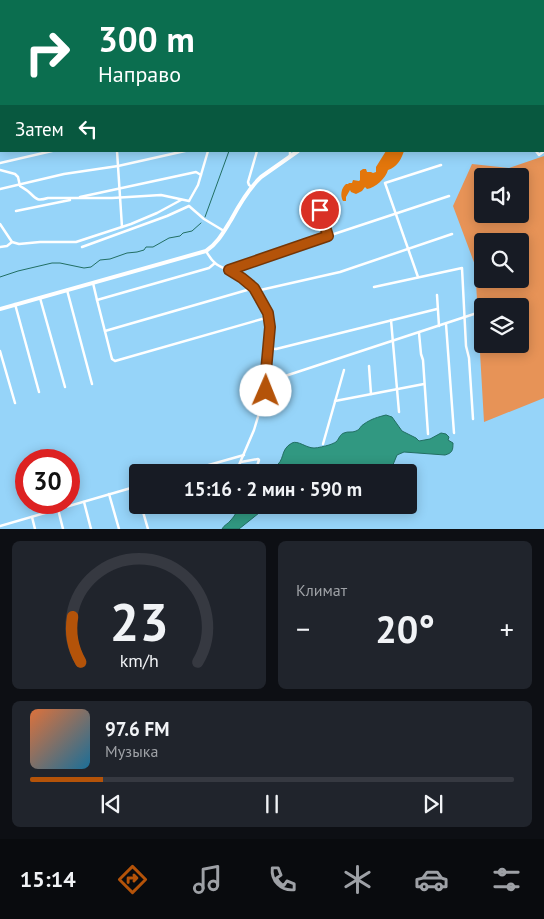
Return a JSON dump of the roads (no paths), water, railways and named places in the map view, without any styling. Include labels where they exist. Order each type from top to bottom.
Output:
[{"type":"main road","points":[[0,309],[206,251],[216,244],[260,177],[297,152]]},
{"type":"street","points":[[0,163],[48,152]]},
{"type":"street","points":[[117,152],[122,227],[125,232]]},
{"type":"street","points":[[0,189],[64,174],[118,166],[181,152]]},
{"type":"street","points":[[208,152],[198,185],[188,204],[204,219],[224,231]]},
{"type":"street","points":[[252,187],[248,182],[257,152]]},
{"type":"street","points":[[290,152],[290,157]]},
{"type":"street","points":[[418,277],[385,183],[441,165]]},
{"type":"street","points":[[0,170],[15,174],[18,177],[19,185]]},
{"type":"street","points":[[16,211],[196,172],[201,175]]},
{"type":"street","points":[[19,185],[38,200],[161,195],[189,201]]},
{"type":"street","points":[[229,270],[448,196]]},
{"type":"street","points":[[0,224],[12,242],[19,244],[76,242],[157,213],[181,200]]},
{"type":"street","points":[[82,247],[189,206]]},
{"type":"street","points":[[320,210],[328,236]]},
{"type":"street","points":[[105,331],[255,290],[340,272],[452,234]]},
{"type":"street","points":[[0,248],[12,242]]},
{"type":"street","points":[[206,251],[215,263],[242,278],[255,290],[269,317],[270,327],[266,371],[270,377],[279,378],[474,314]]},
{"type":"street","points":[[97,300],[209,268],[215,263]]},
{"type":"street","points":[[374,287],[462,268],[466,346],[469,358],[473,419]]},
{"type":"street","points":[[93,283],[112,359],[115,361],[269,317]]},
{"type":"street","points":[[67,290],[92,384]]},
{"type":"street","points":[[436,295],[439,326]]},
{"type":"street","points":[[40,298],[65,387]]},
{"type":"street","points":[[14,304],[39,392]]},
{"type":"street","points":[[268,348],[276,349],[437,309]]},
{"type":"street","points":[[391,320],[400,412]]},
{"type":"street","points":[[446,324],[454,433]]},
{"type":"street","points":[[419,333],[423,360],[428,434]]},
{"type":"street","points":[[0,351],[15,403]]},
{"type":"street","points":[[368,366],[371,394]]},
{"type":"street","points":[[323,444],[344,370]]},
{"type":"street","points":[[241,462],[254,430],[270,377]]},
{"type":"street","points":[[335,401],[424,384]]},
{"type":"street","points":[[212,464],[244,455]]},
{"type":"street","points":[[241,462],[258,459],[258,464]]},
{"type":"street","points":[[80,503],[129,488]]},
{"type":"street","points":[[109,494],[119,529]]},
{"type":"street","points":[[84,502],[91,529]]},
{"type":"street","points":[[0,526],[42,514]]},
{"type":"street","points":[[59,514],[63,529]]},
{"type":"street","points":[[144,514],[148,529]]},
{"type":"street","points":[[32,517],[36,529]]},
{"type":"street","points":[[7,524],[8,529]]},
{"type":"waterway","points":[[205,217],[229,152]]},
{"type":"waterway","points":[[0,277],[52,263],[84,268],[91,267],[100,260],[137,252],[144,250],[146,247],[153,247],[169,238],[192,231],[201,223]]}]
